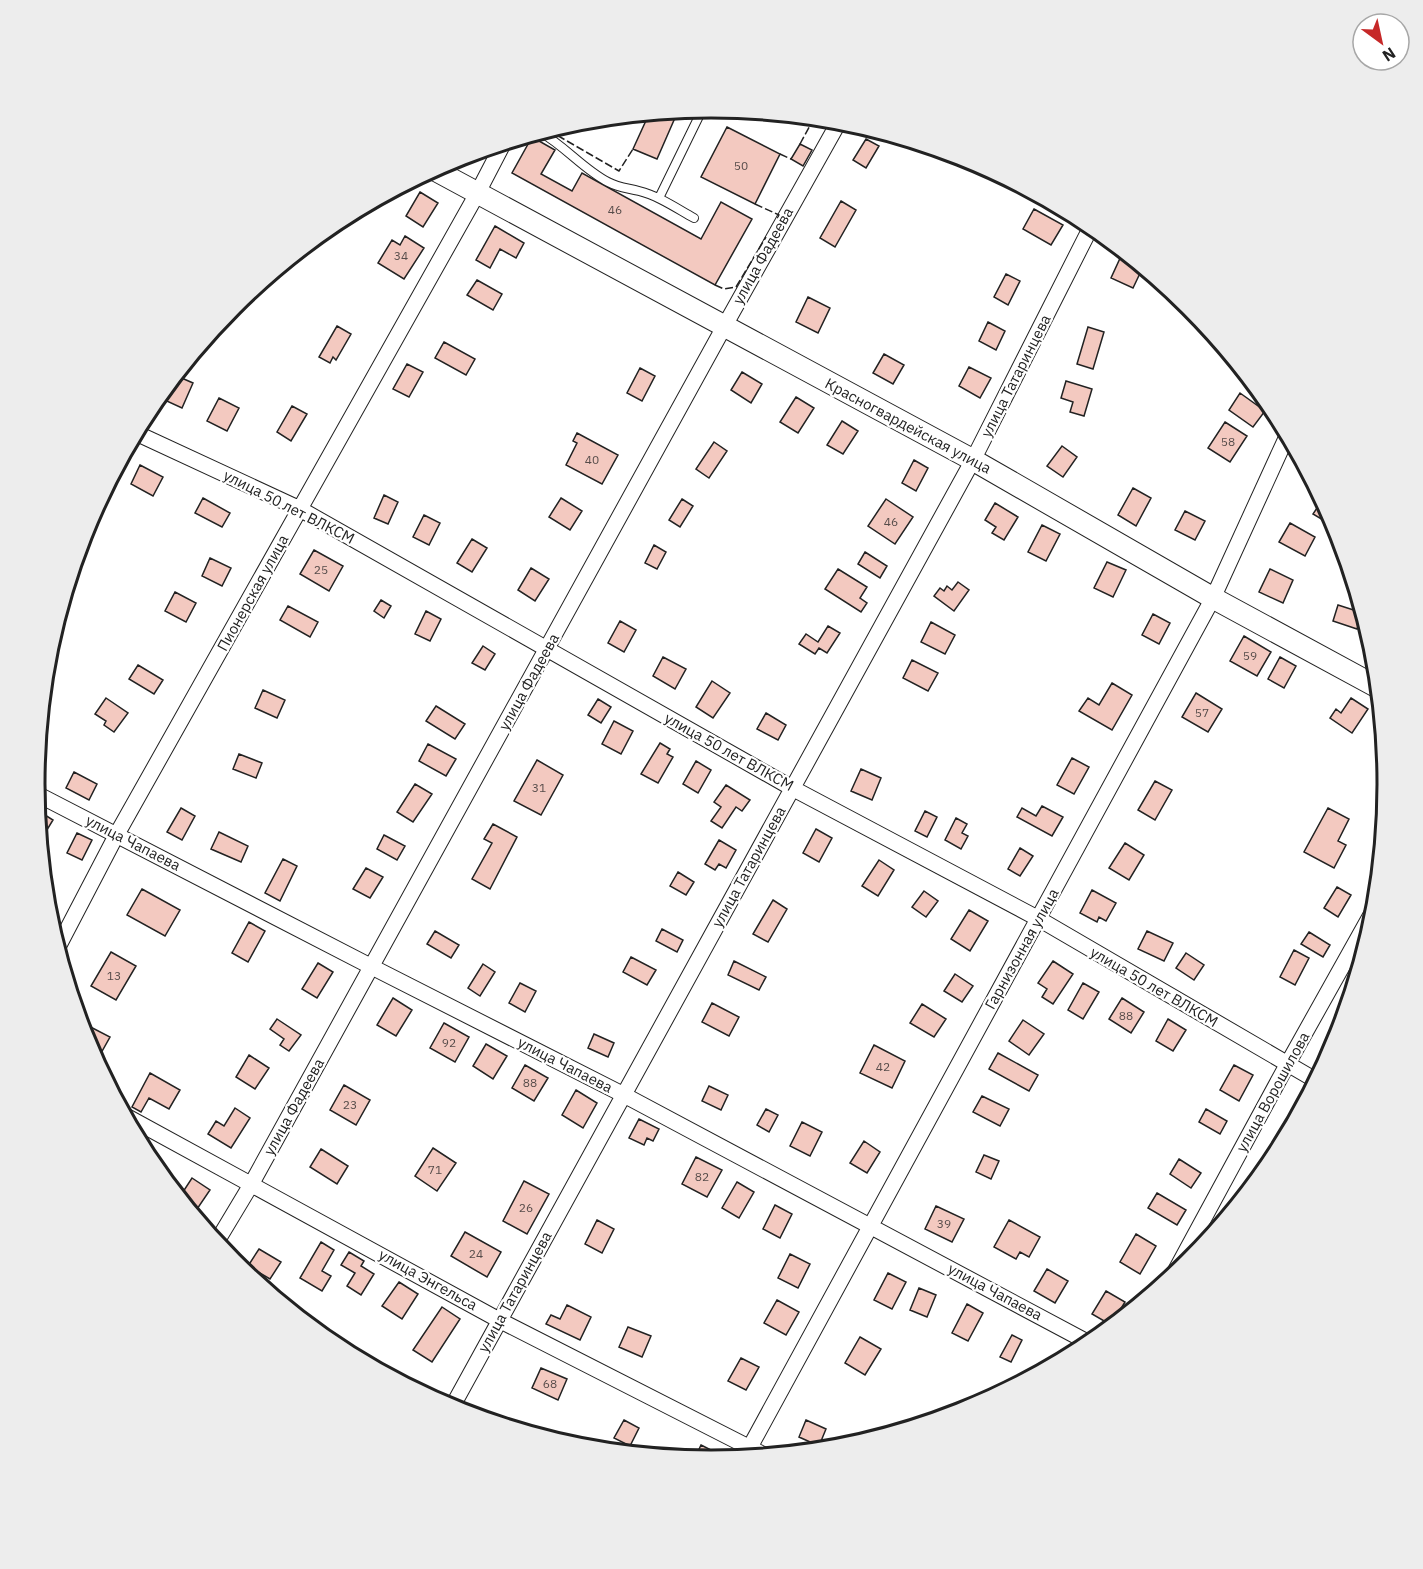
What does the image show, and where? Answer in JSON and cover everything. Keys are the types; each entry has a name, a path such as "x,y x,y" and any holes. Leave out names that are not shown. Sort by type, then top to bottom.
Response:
{"street":[{"name":"улица Фадеева","path":"221,1235 372,967 835,130"},
{"name":"Пионерская улица","path":"63,937 117,834 499,153"},
{"name":"Красногвардейская улица","path":"443,175 974,460 1213,598 1370,683"},
{"name":"улица Татаринцева","path":"456,1400 974,460 1087,234"},
{"name":"улица 50 лет ВЛКСМ","path":"143,436 300,509 792,788 1039,920 1310,1077"},
{"name":"Гарнизонная улица","path":"749,1450 1213,598 1284,443"},
{"name":"улица Чапаева","path":"45,797 624,1095 1082,1339"},
{"name":"улица Ворошилова","path":"1184,1255 1360,936"},
{"name":"улица Энгельса","path":"136,1121 742,1450"}],"lane":[{"path":"659,198 698,118"},
{"path":"550,138 580,164 610,183 623,189 638,190 659,198 694,218"}],"building":[{"path":"675,119 657,159 633,149 646,122"},
{"path":"727,127 780,154 755,204 701,177"},
{"path":"866,139 879,146 866,168 853,160"},
{"path":"539,141 555,150 541,174 572,191 582,173 701,239 721,202 752,219 715,285 512,173 528,144"},
{"path":"800,144 812,150 803,166 791,159"},
{"path":"420,192 438,203 423,227 406,216"},
{"path":"841,201 856,210 835,247 820,238"},
{"path":"1034,209 1063,225 1051,245 1023,229"},
{"path":"495,226 524,243 516,258 500,249 490,268 476,260"},
{"path":"405,236 424,248 404,279 378,263 392,240 400,245"},
{"path":"1120,258 1140,274 1133,288 1111,278"},
{"path":"1006,274 1020,281 1008,305 994,297"},
{"path":"477,280 502,294 493,310 467,295"},
{"path":"808,297 830,308 818,333 796,322"},
{"path":"988,322 1005,331 996,350 979,341"},
{"path":"337,326 351,334 336,360 333,357 330,363 319,357"},
{"path":"1088,327 1104,332 1093,369 1077,364"},
{"path":"444,342 475,359 466,375 435,358"},
{"path":"884,354 904,365 893,384 873,373"},
{"path":"407,364 423,372 409,397 393,389"},
{"path":"969,367 991,378 980,398 959,386"},
{"path":"640,368 655,376 642,401 627,393"},
{"path":"742,372 762,384 751,403 731,390"},
{"path":"183,379 193,383 182,408 167,401"},
{"path":"1066,381 1092,389 1084,416 1070,412 1073,402 1061,398"},
{"path":"1240,393 1264,412 1253,427 1229,410"},
{"path":"796,397 814,408 798,433 780,422"},
{"path":"219,398 239,408 227,431 207,421"},
{"path":"292,406 307,414 291,441 277,432"},
{"path":"842,421 858,431 843,454 827,445"},
{"path":"1225,422 1247,436 1230,462 1208,448"},
{"path":"577,433 618,455 602,484 566,465 577,443 573,441"},
{"path":"714,442 727,451 709,478 696,469"},
{"path":"1062,446 1077,457 1063,477 1047,466"},
{"path":"914,460 928,468 916,491 902,483"},
{"path":"140,465 163,477 153,496 131,484"},
{"path":"1133,488 1151,498 1136,526 1118,515"},
{"path":"384,495 398,502 388,524 374,518"},
{"path":"203,498 230,513 222,527 195,513"},
{"path":"561,498 582,511 570,530 549,517"},
{"path":"682,499 693,506 680,527 669,520"},
{"path":"886,499 913,517 895,544 868,526"},
{"path":"995,503 1018,517 1004,540 992,533 996,527 985,520"},
{"path":"1317,508 1323,520 1313,514"},
{"path":"1185,511 1205,521 1195,540 1175,530"},
{"path":"424,515 440,523 429,545 413,537"},
{"path":"1290,523 1315,537 1305,556 1279,542"},
{"path":"1042,525 1060,534 1046,561 1028,552"},
{"path":"472,539 487,548 472,572 457,563"},
{"path":"654,545 666,552 657,569 645,563"},
{"path":"314,550 343,566 329,591 300,574"},
{"path":"865,552 887,566 880,578 858,564"},
{"path":"210,558 231,568 222,586 202,576"},
{"path":"1107,562 1126,570 1113,597 1094,588"},
{"path":"531,568 549,579 535,601 518,590"},
{"path":"838,569 867,587 860,598 867,603 861,612 825,589"},
{"path":"1270,569 1293,580 1283,603 1259,592"},
{"path":"958,582 969,590 954,611 934,596 940,588 944,591 947,586 952,590"},
{"path":"175,592 196,603 186,622 165,611"},
{"path":"381,600 391,606 384,618 374,611"},
{"path":"1338,605 1355,610 1358,626 1357,629 1333,621"},
{"path":"288,606 318,622 310,637 280,620"},
{"path":"426,611 441,619 430,641 415,634"},
{"path":"1153,614 1170,623 1159,644 1142,635"},
{"path":"620,621 636,630 624,652 608,643"},
{"path":"931,622 955,635 945,654 921,642"},
{"path":"828,626 840,633 827,653 819,648 815,654 799,644 806,634 818,642"},
{"path":"1244,636 1271,652 1257,676 1230,661"},
{"path":"483,646 495,654 485,670 472,663"},
{"path":"663,657 686,669 675,689 653,676"},
{"path":"1280,657 1296,666 1284,688 1268,679"},
{"path":"912,660 938,673 928,691 903,678"},
{"path":"138,665 163,680 154,694 129,679"},
{"path":"712,681 730,693 713,718 696,707"},
{"path":"1112,683 1132,695 1112,730 1079,711 1088,698 1099,705"},
{"path":"263,690 285,700 277,718 255,708"},
{"path":"1196,693 1222,709 1208,732 1182,717"},
{"path":"106,698 128,713 114,732 104,725 106,721 95,714"},
{"path":"1351,698 1368,709 1352,733 1330,718 1336,709 1341,713"},
{"path":"598,699 611,707 601,723 588,715"},
{"path":"436,706 465,724 455,739 426,721"},
{"path":"766,713 786,725 778,740 757,729"},
{"path":"614,721 633,731 621,754 602,744"},
{"path":"660,743 670,749 667,754 673,757 658,783 641,774"},
{"path":"428,744 456,759 446,776 419,761"},
{"path":"239,754 262,763 256,778 233,769"},
{"path":"1072,758 1089,767 1074,794 1057,785"},
{"path":"537,760 563,775 541,815 514,801"},
{"path":"696,761 711,770 698,793 683,784"},
{"path":"861,769 881,778 872,800 851,791"},
{"path":"74,772 97,784 89,800 66,788"},
{"path":"1155,781 1172,790 1155,820 1138,810"},
{"path":"415,784 432,794 413,822 397,812"},
{"path":"726,785 750,800 742,811 736,807 722,828 711,821 721,807 714,802"},
{"path":"1042,806 1063,817 1052,836 1017,817 1022,808 1036,816"},
{"path":"181,808 195,816 182,840 167,832"},
{"path":"1328,808 1349,819 1338,841 1346,845 1334,868 1304,852"},
{"path":"925,811 937,817 927,837 915,831"},
{"path":"46,815 53,820 46,831"},
{"path":"956,818 967,824 962,833 968,836 961,849 945,840"},
{"path":"493,824 517,837 490,889 472,879 492,843 484,839"},
{"path":"816,829 832,838 819,862 803,853"},
{"path":"219,832 248,846 241,862 211,849"},
{"path":"77,833 92,840 82,860 67,853"},
{"path":"384,835 405,846 397,860 377,849"},
{"path":"719,840 736,850 726,868 719,864 715,870 705,864"},
{"path":"1125,843 1144,855 1129,880 1109,868"},
{"path":"1020,848 1033,856 1020,876 1008,869"},
{"path":"283,859 297,866 280,901 265,893"},
{"path":"879,860 894,870 878,896 862,886"},
{"path":"366,868 383,877 370,898 353,889"},
{"path":"678,872 694,882 686,895 670,886"},
{"path":"1337,887 1351,895 1338,917 1324,908"},
{"path":"142,889 180,910 165,936 127,915"},
{"path":"1092,890 1116,903 1106,921 1099,917 1097,922 1080,913"},
{"path":"924,891 938,901 926,917 912,907"},
{"path":"773,900 787,909 768,942 753,934"},
{"path":"969,910 988,921 970,951 951,939"},
{"path":"249,922 265,931 248,962 232,953"},
{"path":"662,929 683,940 677,952 656,941"},
{"path":"435,931 459,945 451,958 427,944"},
{"path":"1147,931 1173,943 1164,961 1138,949"},
{"path":"1309,932 1330,945 1323,957 1301,944"},
{"path":"1294,950 1309,958 1295,985 1280,977"},
{"path":"111,952 136,966 116,1000 91,986"},
{"path":"1186,953 1204,965 1194,980 1176,968"},
{"path":"631,957 656,970 647,985 623,972"},
{"path":"734,961 766,977 759,990 728,975"},
{"path":"1053,961 1073,974 1053,1004 1042,997 1047,989 1038,983"},
{"path":"318,963 333,972 317,998 302,989"},
{"path":"483,964 495,972 480,996 468,988"},
{"path":"955,974 973,986 962,1002 944,991"},
{"path":"520,983 536,991 525,1012 509,1003"},
{"path":"1083,983 1099,992 1083,1019 1068,1010"},
{"path":"393,998 412,1010 396,1036 377,1025"},
{"path":"1122,998 1144,1012 1131,1033 1109,1019"},
{"path":"712,1003 739,1017 729,1036 702,1022"},
{"path":"922,1004 946,1019 934,1037 910,1023"},
{"path":"277,1019 301,1035 289,1051 280,1045 284,1039 270,1029"},
{"path":"1168,1019 1186,1030 1173,1051 1156,1041"},
{"path":"1023,1020 1044,1034 1029,1055 1009,1041"},
{"path":"444,1023 469,1037 455,1062 430,1048"},
{"path":"91,1027 110,1037 102,1052"},
{"path":"594,1034 614,1043 608,1057 588,1048"},
{"path":"486,1044 507,1056 493,1079 473,1066"},
{"path":"874,1045 905,1061 892,1088 860,1073"},
{"path":"998,1053 1038,1075 1029,1091 989,1069"},
{"path":"249,1055 269,1068 255,1089 236,1077"},
{"path":"525,1065 548,1078 534,1101 512,1088"},
{"path":"1234,1065 1253,1075 1239,1101 1220,1090"},
{"path":"150,1073 180,1090 169,1109 149,1098 141,1112 132,1107"},
{"path":"344,1085 370,1100 356,1125 330,1110"},
{"path":"709,1086 728,1095 721,1110 702,1101"},
{"path":"576,1090 597,1103 583,1128 562,1115"},
{"path":"982,1096 1009,1109 1000,1126 973,1112"},
{"path":"235,1108 250,1118 231,1148 208,1134 216,1121 224,1126"},
{"path":"766,1109 778,1115 769,1132 757,1125"},
{"path":"1206,1109 1227,1121 1220,1134 1199,1122"},
{"path":"639,1119 659,1129 653,1141 647,1138 644,1145 629,1138"},
{"path":"802,1122 822,1132 810,1156 790,1146"},
{"path":"864,1141 880,1152 867,1173 850,1163"},
{"path":"433,1148 456,1163 437,1191 415,1176"},
{"path":"321,1149 348,1166 337,1184 310,1167"},
{"path":"984,1155 999,1161 991,1179 976,1172"},
{"path":"696,1157 722,1170 707,1197 682,1184"},
{"path":"1179,1159 1201,1173 1191,1188 1170,1174"},
{"path":"192,1178 210,1190 198,1208 184,1191"},
{"path":"524,1181 549,1194 527,1234 503,1221"},
{"path":"737,1182 754,1192 739,1218 722,1208"},
{"path":"1157,1193 1186,1210 1177,1225 1148,1208"},
{"path":"775,1205 792,1214 780,1238 763,1229"},
{"path":"936,1206 964,1219 952,1242 925,1229"},
{"path":"597,1220 614,1229 602,1253 585,1244"},
{"path":"1009,1220 1040,1237 1029,1257 1020,1252 1016,1259 994,1247"},
{"path":"465,1232 501,1252 487,1277 451,1256"},
{"path":"1136,1234 1156,1246 1140,1274 1120,1262"},
{"path":"321,1242 334,1250 322,1271 331,1276 322,1291 300,1278"},
{"path":"259,1249 281,1262 270,1279 249,1264"},
{"path":"349,1252 364,1261 361,1266 374,1274 361,1295 347,1286 355,1273 341,1265"},
{"path":"790,1254 810,1264 798,1288 778,1278"},
{"path":"1047,1269 1068,1281 1055,1303 1034,1291"},
{"path":"888,1273 906,1282 892,1309 874,1300"},
{"path":"399,1282 418,1294 402,1319 382,1306"},
{"path":"919,1288 936,1295 927,1317 910,1310"},
{"path":"1106,1291 1125,1302 1120,1311 1105,1322 1092,1314"},
{"path":"777,1300 799,1312 786,1335 764,1323"},
{"path":"967,1304 983,1313 968,1341 952,1333"},
{"path":"567,1305 591,1317 580,1340 546,1324 551,1315 560,1319"},
{"path":"442,1307 460,1319 432,1362 413,1350"},
{"path":"628,1327 651,1336 642,1357 619,1347"},
{"path":"1012,1335 1022,1340 1011,1362 1000,1357"},
{"path":"860,1337 881,1349 865,1375 845,1363"},
{"path":"741,1358 759,1367 746,1390 728,1381"},
{"path":"541,1368 567,1379 558,1400 532,1388"},
{"path":"624,1420 639,1428 630,1446 614,1438"},
{"path":"806,1420 826,1429 821,1441 812,1443 799,1437"},
{"path":"701,1445 713,1451 712,1451 698,1451"}],"fence":[{"path":"800,144 810,126"},
{"path":"559,136 619,171 633,149"},
{"path":"780,154 791,159"},
{"path":"755,204 779,215 777,219"},
{"path":"715,285 724,289 736,287 766,237"}]}
